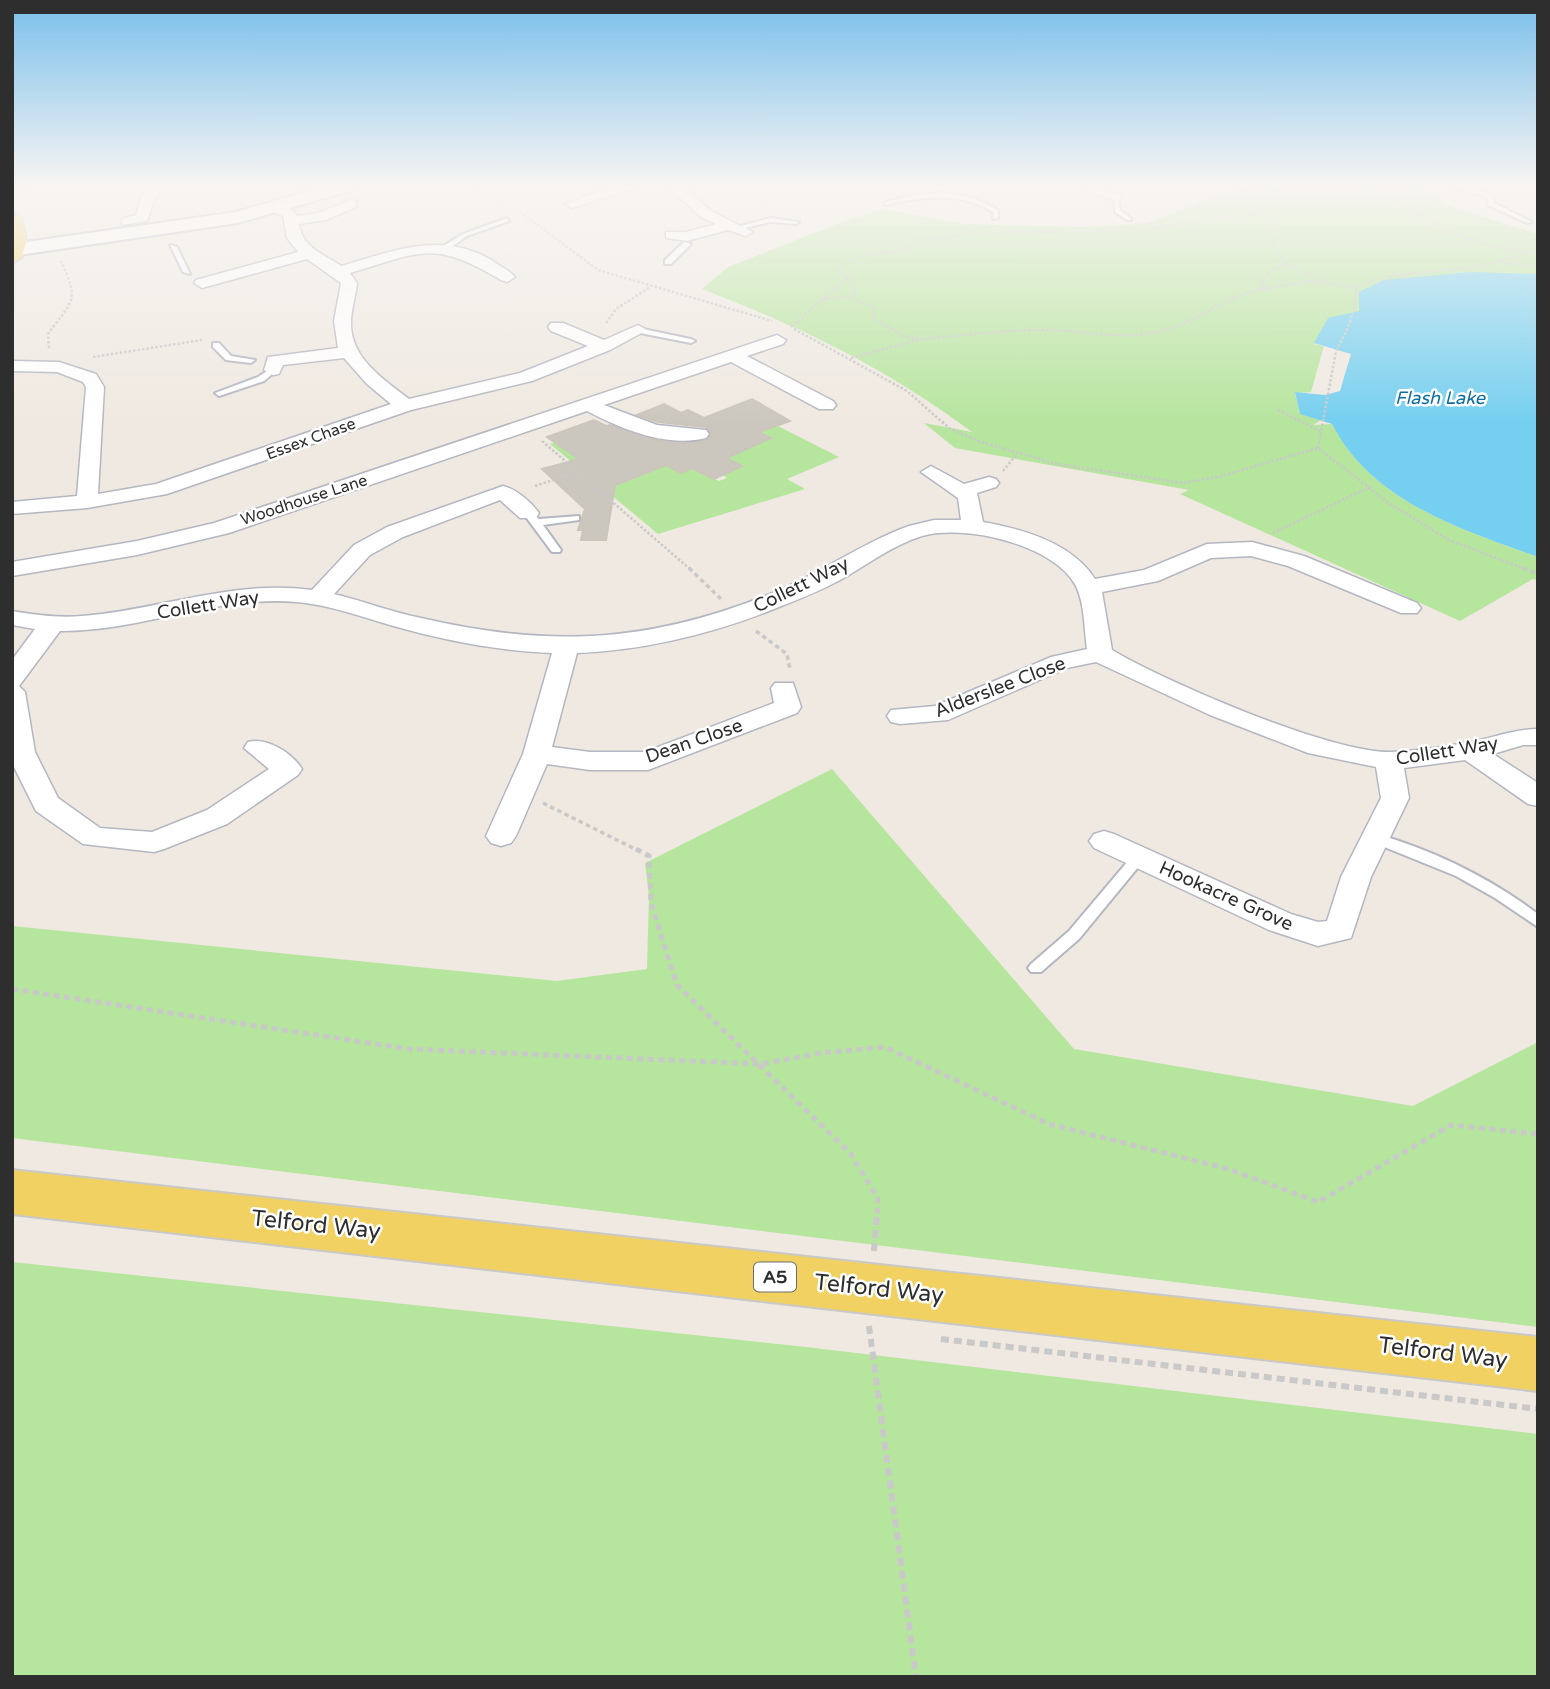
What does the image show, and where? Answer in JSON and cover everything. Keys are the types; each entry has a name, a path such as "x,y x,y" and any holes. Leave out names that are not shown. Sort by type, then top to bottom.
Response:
{"main road":[{"name":"Telford Way","path":"12,1192 1538,1364"}],"street":[{"path":"187,272 199,291 275,265"},
{"path":"330,265 341,271 349,283 341,323 349,352 372,380 405,405"},
{"path":"341,271 362,265"},
{"path":"486,265 507,277"},
{"path":"558,327 604,346"},
{"name":"Woodhouse Lane","path":"12,569 137,548 221,528 732,355 781,329"},
{"name":"Essex Chase","path":"12,508 88,502 160,490 274,453 405,405 526,377 638,330"},
{"path":"251,360 274,365 349,352"},
{"path":"732,355 826,405"},
{"path":"12,366 63,368 90,378 95,387 88,502"},
{"path":"587,403 614,418 686,438"},
{"path":"931,472 968,495 973,527"},
{"path":"962,491 989,483"},
{"path":"317,598 362,550 396,532 520,488 534,517"},
{"name":"Collett Way","path":"12,618 54,624 117,619 242,597 281,594 317,598 414,624 491,638 566,647 626,641 737,615 833,574 905,532 973,527 1010,534 1044,547 1066,562 1088,587"},
{"path":"1100,654 1088,587 1150,576 1207,551 1252,549 1296,561 1366,601 1409,608"},
{"path":"12,680 37,642 54,624"},
{"path":"501,836 537,754 566,647"},
{"name":"Collett Way","path":"1100,654 1122,667 1207,704 1318,747 1389,761 1470,751 1523,737 1538,737"},
{"name":"Alderslee Close","path":"900,716 939,714 1060,663 1100,654"},
{"name":"Dean Close","path":"537,754 590,761 648,761 788,707 784,688"},
{"path":"12,692 21,752 46,804 93,837 154,842 217,817 288,769 258,748"},
{"path":"1470,751 1538,797"},
{"name":"Hookacre Grove","path":"1104,841 1280,922 1318,934 1340,930 1356,877 1395,798 1389,761"}],"lane":[{"path":"183,265 187,272"},
{"path":"638,330 691,341"},
{"path":"215,345 229,358 251,360"},
{"path":"219,393 261,379 274,365"},
{"path":"556,550 543,538 534,517 575,518"},
{"path":"1377,838 1436,858 1538,922"},
{"path":"1036,968 1074,935 1139,857"}],"path":[{"path":"60,265 74,289 70,304 48,334 48,348 58,356 63,368 84,358 212,338 225,342 234,352 251,360"},
{"path":"588,265 781,329 851,358 907,390 949,428 981,442 1057,464 1183,483 1218,477 1318,448"},
{"path":"845,265 838,270 855,286 854,296"},
{"path":"1264,289 1263,279 1270,271 1284,265"},
{"path":"1293,265 1324,282"},
{"path":"851,358 921,339 1048,330 1126,337 1159,332 1205,315 1241,292 1301,281 1356,288 1371,279 1452,271 1484,265"},
{"path":"781,329 848,278"},
{"path":"604,346 602,330 616,309 651,287"},
{"path":"1318,448 1336,351 1353,312 1356,288"},
{"path":"822,299 854,296 874,309 873,318 903,336 921,339"},
{"path":"1278,410 1322,432"},
{"path":"526,425 666,546 737,615 787,654 790,668 784,688"},
{"path":"1318,448 1390,503 1449,540 1538,574"},
{"path":"520,488 578,472"},
{"path":"1252,549 1252,544 1370,487"},
{"path":"520,793 649,856 645,874 649,896 664,953 677,985 851,1153 878,1199 870,1288 872,1352 916,1677"},
{"path":"12,989 409,1049 761,1064 821,1053 885,1047 1049,1124 1228,1169 1318,1202 1451,1125 1538,1133"}],"green space":[{"path":"734,265 1538,265 1538,274 1474,273 1436,276 1389,295 1356,314 1314,344 1324,346 1311,392 1295,393 1300,414 1321,420 1313,425 1332,424 1349,451 1370,474 1394,493 1450,523 1538,557 1538,580 1533,579 1460,621 1180,494 1189,490 955,448 924,423 972,432 907,388 809,334 702,289"},
{"path":"612,425 650,437 617,450 693,468 719,481 727,478 723,475 741,466 722,456 750,434 776,425 839,457 787,479 805,489 658,534 550,444"},
{"path":"832,769 1074,1049 1413,1106 1538,1042 1538,1327 12,1138 12,926 557,981 647,969 649,896 645,863"},
{"path":"12,1262 806,1347 1538,1434 1538,1677 12,1677"}],"water":[{"name":"Flash Lake","path":"1470,272 1538,274 1538,557 1450,523 1394,493 1370,474 1349,451 1332,424 1300,414 1295,392 1325,395 1340,391 1351,354 1314,343 1328,318 1359,311 1359,292 1384,280"}],"building":[{"path":"752,399 790,421 758,432 771,438 726,458 742,466 714,479 692,468 681,473 666,465 615,485 606,540 581,540 583,530 578,530 585,509 542,469 579,459 547,437 594,420 660,441 706,441 712,434 706,427 658,422 637,415 664,404 681,413 688,410 704,418"}]}
